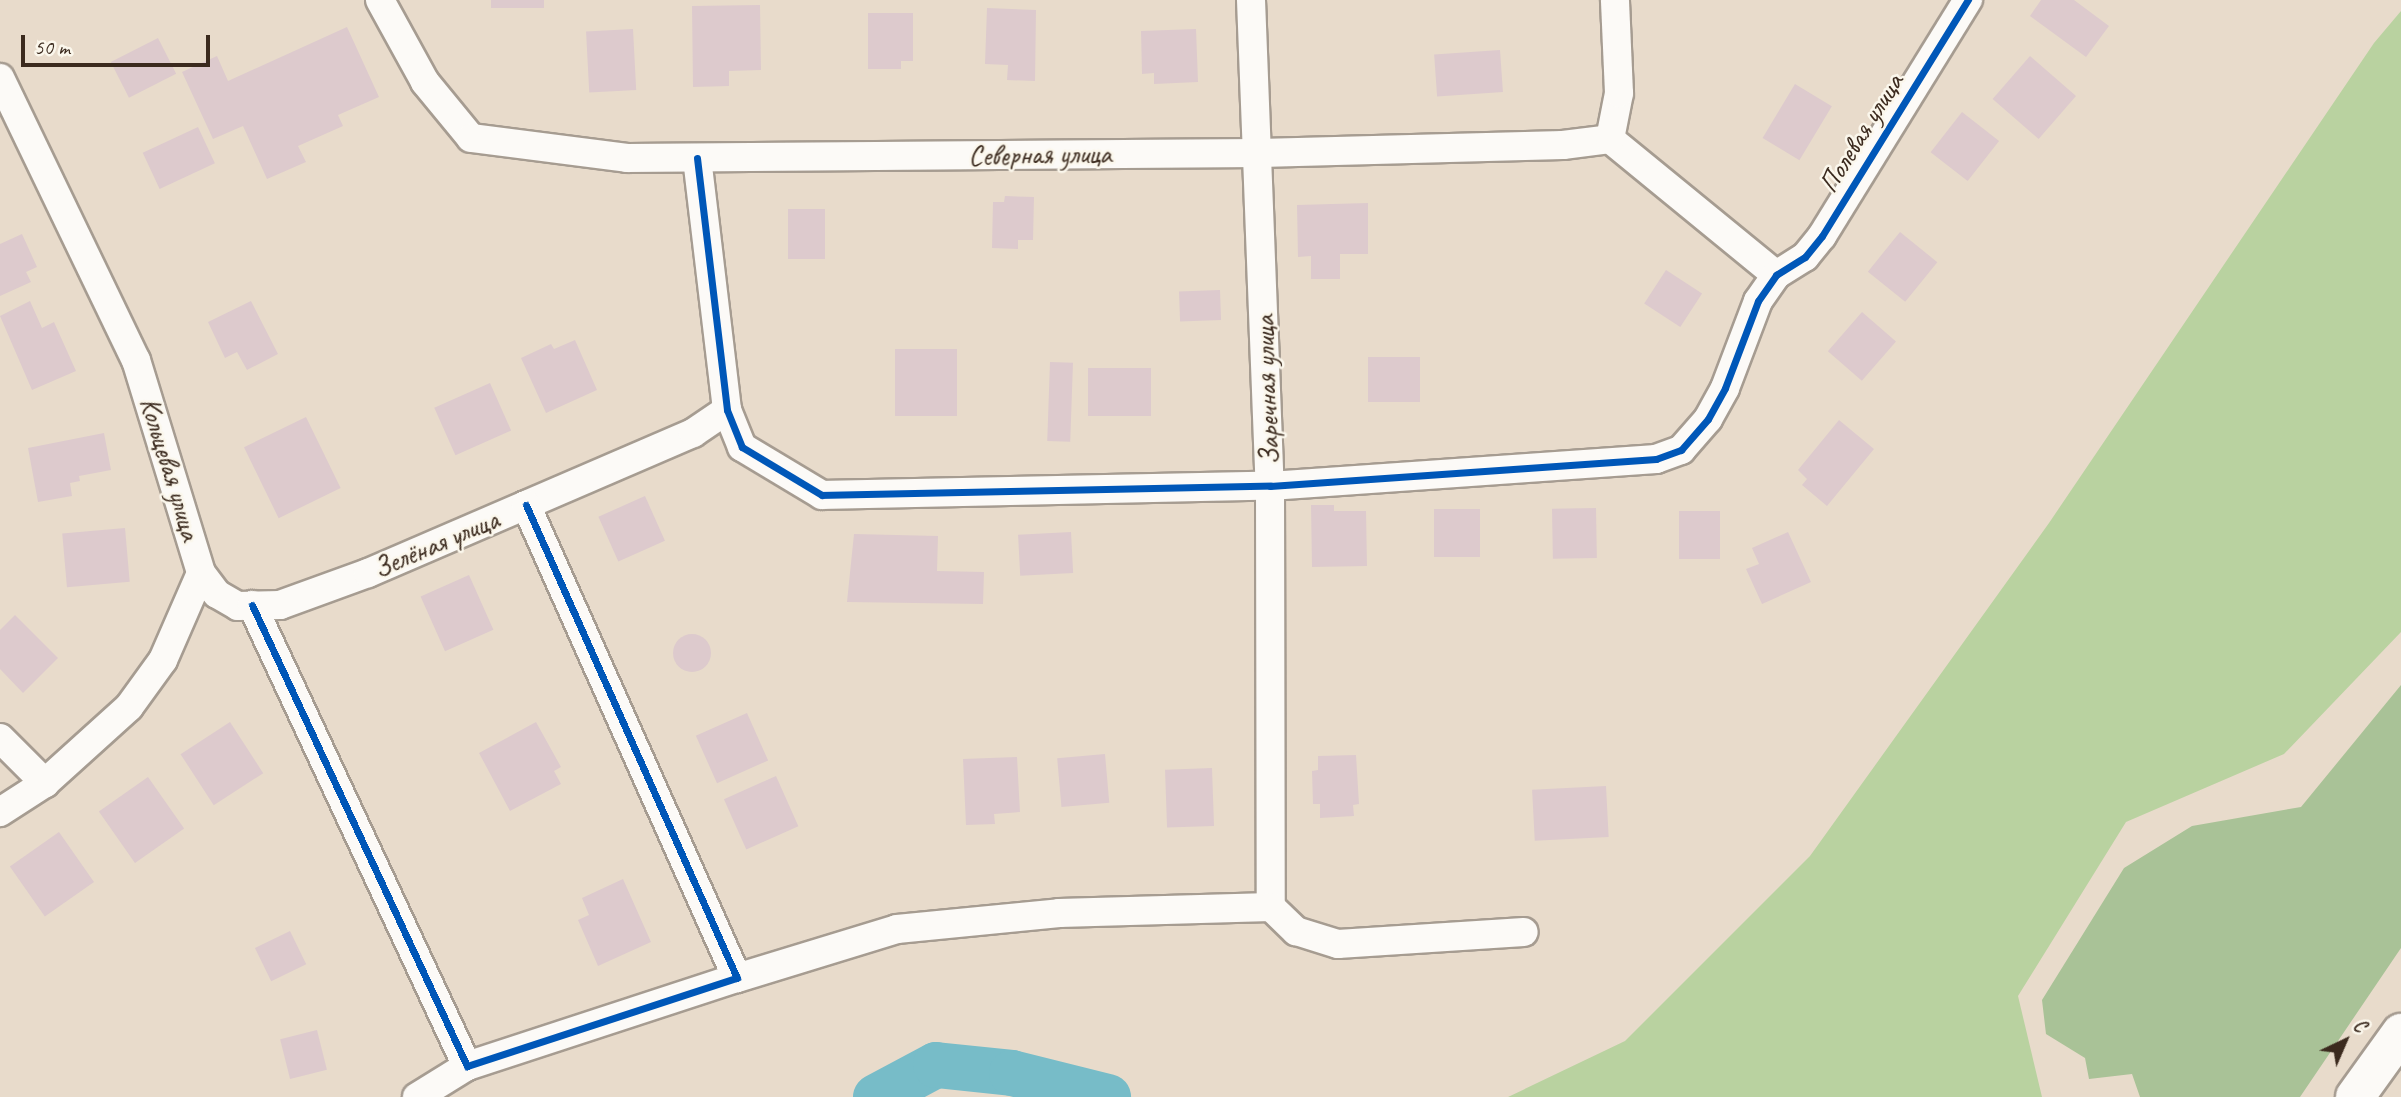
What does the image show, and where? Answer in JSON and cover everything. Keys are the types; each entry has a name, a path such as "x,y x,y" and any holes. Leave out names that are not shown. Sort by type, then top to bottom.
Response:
{"highway":[{"path":"2355,1097 2401,1033"}],"street":[{"name":"Северная улица","path":"380,0 425,82 471,138 626,158 1260,153 1563,145 1611,139"},
{"name":"Заречная улица","path":"1251,0 1260,153 1270,486 1270,907"},
{"path":"696,158 727,410 742,447 822,495 1270,486 1656,459 1681,450 1701,428 1725,388 1758,301 1776,275 1611,139 1619,93 1615,0"},
{"name":"Полевая улица","path":"1776,275 1805,257 1822,236 1968,0"},
{"name":"Кольцевая улица","path":"0,78 136,360 201,573 156,669 128,707 45,783 0,812"},
{"name":"Зелёная улица","path":"252,606 280,605 368,573 694,433 727,410"},
{"path":"526,505 737,978"},
{"path":"201,573 217,594 238,606 252,606 467,1066"},
{"path":"0,738 45,783"},
{"path":"417,1097 467,1066 897,929 1059,913 1270,907 1296,931 1338,944 1524,932"}],"green space":[{"path":"2401,11 2401,632 2284,754 2126,822 2018,996 2042,1097 1508,1097 1625,1041 1810,856 2049,523 2374,43"},
{"path":"2401,685 2401,948 2300,1097 2140,1097 2132,1074 2089,1079 2085,1058 2046,1034 2042,1000 2124,868 2192,826 2301,807"}],"building":[{"path":"491,0 544,0 544,8 491,8"},
{"path":"2041,0 2074,0 2109,26 2086,57 2030,16"},
{"path":"760,5 761,70 729,71 729,86 693,87 692,6"},
{"path":"987,8 1036,10 1035,81 1007,80 1008,65 985,64"},
{"path":"868,13 913,13 913,61 901,61 901,69 868,69"},
{"path":"347,27 379,97 338,115 343,126 298,146 306,162 267,179 243,126 213,139 182,72 217,56 228,81"},
{"path":"633,29 636,90 589,92 586,31"},
{"path":"1196,29 1198,82 1154,84 1154,73 1142,74 1141,31"},
{"path":"158,38 176,74 129,98 111,62"},
{"path":"1500,50 1503,92 1437,97 1434,55"},
{"path":"2030,56 2076,96 2039,139 1993,99"},
{"path":"1795,84 1832,106 1799,160 1763,138"},
{"path":"1962,112 1999,141 1968,181 1931,152"},
{"path":"198,127 215,163 160,189 143,153"},
{"path":"1005,196 1034,197 1033,240 1018,240 1018,249 992,248 993,202 1004,202"},
{"path":"1368,203 1368,254 1340,254 1340,279 1311,279 1311,256 1298,257 1297,205"},
{"path":"788,209 825,209 825,259 788,259"},
{"path":"1900,232 1937,262 1905,302 1868,272"},
{"path":"22,234 37,267 26,272 31,282 0,296 0,244"},
{"path":"1666,270 1702,293 1680,327 1644,304"},
{"path":"1220,290 1221,320 1180,321 1179,291"},
{"path":"30,301 42,328 54,322 76,371 32,390 0,316"},
{"path":"251,301 278,354 247,370 237,352 225,358 208,322"},
{"path":"1862,312 1896,342 1862,381 1828,351"},
{"path":"575,340 597,390 546,413 521,358 551,344 554,349"},
{"path":"895,349 957,349 957,416 895,416"},
{"path":"1368,357 1420,357 1420,402 1368,402"},
{"path":"1050,362 1073,363 1070,442 1047,441"},
{"path":"1088,368 1151,368 1151,416 1088,416"},
{"path":"490,383 511,431 455,455 434,408"},
{"path":"306,417 341,488 279,518 244,447"},
{"path":"1839,420 1874,449 1827,506 1802,485 1807,479 1798,470"},
{"path":"104,433 111,470 79,476 80,481 70,483 72,496 38,502 28,448"},
{"path":"645,496 665,541 618,562 598,517"},
{"path":"1311,505 1334,505 1334,511 1366,511 1367,566 1312,567"},
{"path":"1596,508 1597,558 1553,559 1552,509"},
{"path":"1434,509 1480,509 1480,557 1434,557"},
{"path":"1679,511 1720,511 1720,559 1679,559"},
{"path":"125,528 130,582 67,587 62,533"},
{"path":"1071,532 1073,573 1020,576 1018,535"},
{"path":"1788,532 1811,582 1762,604 1746,569 1759,564 1752,548"},
{"path":"854,534 938,536 937,571 984,572 983,604 847,602"},
{"path":"469,575 493,630 445,651 421,597"},
{"path":"15,615 58,658 23,693 0,669 0,630"},
{"path":"692,634 706,639 711,653 706,667 692,672 678,667 673,653 678,639"},
{"path":"747,713 768,761 717,783 696,736"},
{"path":"230,722 263,773 214,805 181,754"},
{"path":"536,722 561,767 554,771 561,784 510,811 479,753"},
{"path":"1105,754 1109,803 1061,807 1057,758"},
{"path":"1356,755 1359,804 1353,805 1354,816 1320,818 1320,804 1313,804 1312,771 1318,770 1318,756"},
{"path":"1017,757 1020,812 994,814 995,824 966,825 963,759"},
{"path":"1212,768 1214,826 1167,828 1165,770"},
{"path":"776,776 798,826 746,849 724,799"},
{"path":"148,777 184,829 135,863 99,811"},
{"path":"1606,786 1609,837 1535,841 1532,790"},
{"path":"59,832 94,882 45,916 10,866"},
{"path":"623,879 651,942 598,966 578,920 589,915 582,898"},
{"path":"290,931 306,964 271,981 255,948"},
{"path":"317,1030 327,1070 290,1079 280,1039"}],"waterway":[{"path":"876,1097 936,1065 1012,1073 1108,1097"}],"cycle path":[{"path":"697,158 727,410 742,447 822,495 1270,486 1656,459 1681,450 1708,419 1725,388 1758,301 1776,275 1805,257 1822,236 1968,0"},
{"path":"252,605 467,1066 737,978 526,505"}]}
